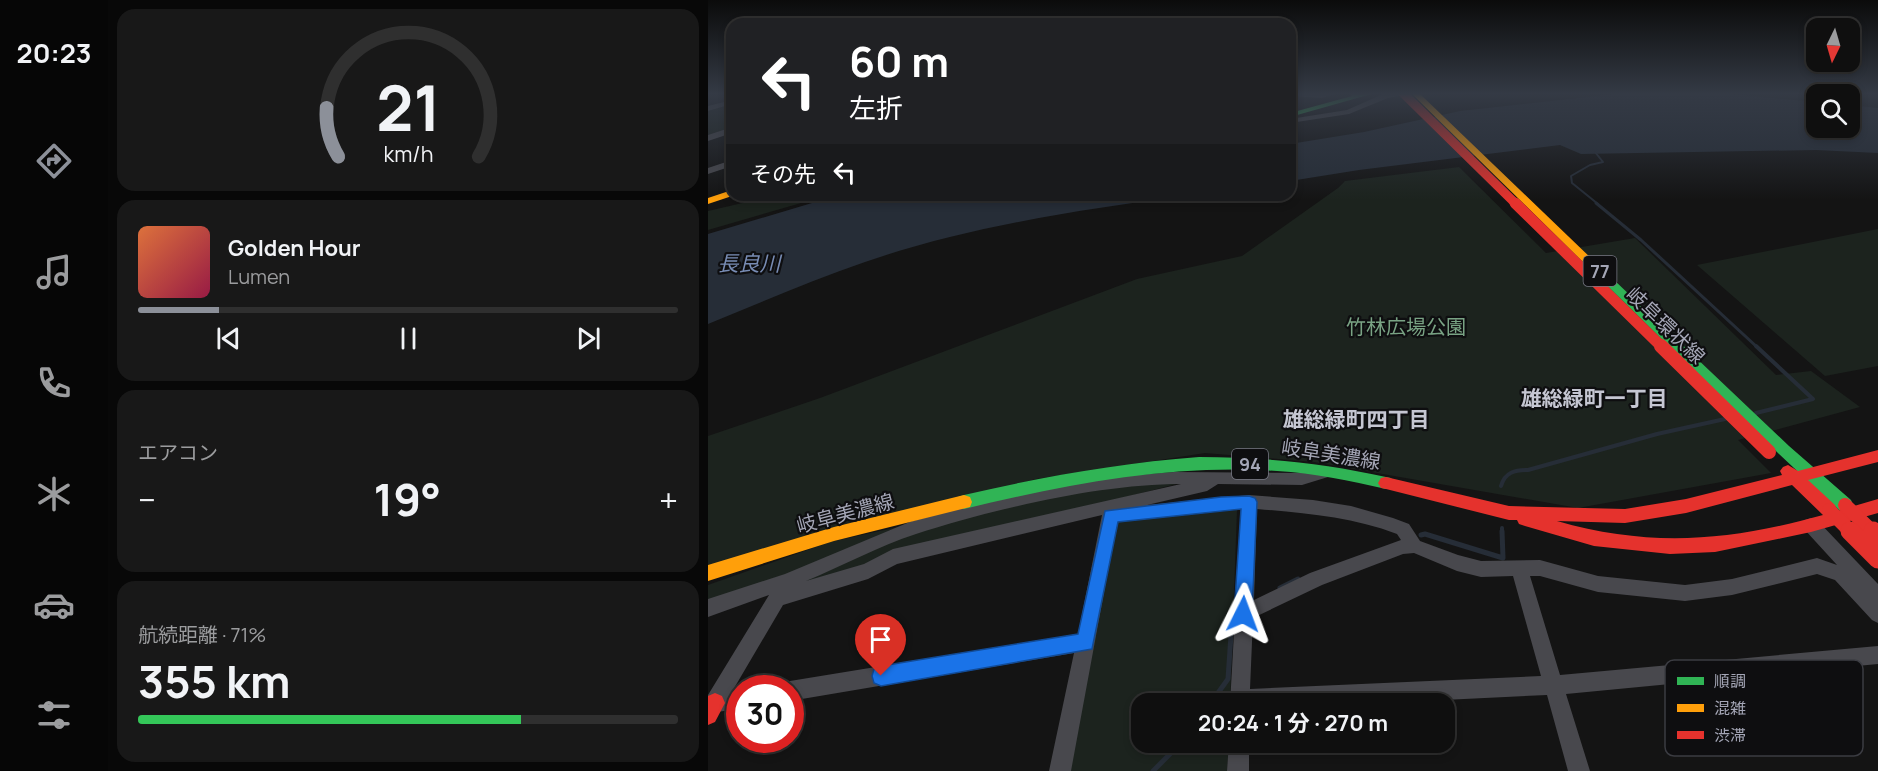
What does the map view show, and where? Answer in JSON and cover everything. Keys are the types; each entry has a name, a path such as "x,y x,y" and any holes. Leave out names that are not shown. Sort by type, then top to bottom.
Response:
{"main road":[{"name":"岐阜環状線","path":"1439,129 1878,559"},
{"name":"岐阜環状線","path":"1452,129 1784,450 1878,536"},
{"path":"708,201 726,195"},
{"name":"岐阜美濃線","path":"708,573 834,534 1027,487 1096,474 1160,466 1224,463 1278,465 1330,471 1509,513 1625,516 1686,506 1878,456"},
{"path":"1509,513 1536,524 1594,539 1670,547 1715,545 1811,525 1878,507"}],"street":[{"path":"708,138 726,132"},
{"path":"708,171 726,165"},
{"path":"708,608 787,581 912,528 1022,499 1111,483 1174,478 1302,479 1330,471"},
{"path":"777,598 868,571 893,557 1112,511 1207,485 1214,478"},
{"path":"1112,511 1249,502 1313,507 1351,513 1388,523 1403,529 1414,546"},
{"path":"1240,693 1249,502"},
{"path":"1060,771 1112,511"},
{"path":"1811,525 1878,596"},
{"path":"1243,614 1316,579 1403,547 1414,546 1457,563 1481,569 1540,568 1598,584 1685,593 1732,587 1817,566 1841,574 1878,614"},
{"path":"1520,570 1579,771"},
{"path":"710,708 787,581"},
{"path":"804,689 1086,642"},
{"path":"1824,660 1878,655"},
{"path":"1398,693 1555,685 1665,675"},
{"path":"710,708 726,703"},
{"path":"1238,771 1239,753"}],"green space":[{"path":"708,129 726,129 726,129 708,135"},
{"name":"竹林広場公園","path":"1459,167 1546,253 1635,238 1776,375 1811,371 1860,407 1738,440 1771,473 1578,508 1314,462 1205,453 1036,479 708,566 708,436 820,398 1137,279 1242,256 1345,181"},
{"path":"751,201 808,201 708,230 708,211"},
{"path":"1878,229 1878,366 1825,376 1697,265"},
{"path":"1133,475 1166,484 1176,484 871,564 802,587 708,603 708,585 830,542"},
{"path":"1237,510 1230,693 1131,693 1131,753 1228,753 1227,771 1068,771 1117,522"}],"water":[{"path":"1378,129 1806,129 1806,138 1860,138 1860,129 1878,129 1878,153 1816,150 1581,154 1560,145 1296,180 1296,143"},
{"name":"長良川","path":"825,201 1148,201 1066,213 984,229 904,249 845,269 708,324 708,234"}],"waterway":[{"path":"1595,152 1603,162 1590,165 1571,176 1572,183 1598,204"},
{"path":"1596,203 1641,240 1757,347"},
{"path":"1756,346 1813,399 1756,413"},
{"path":"1501,486 1505,478 1515,471 1528,470 1657,434 1725,419"},
{"path":"1421,535 1425,534 1503,558 1502,531"},
{"path":"1280,588 1298,579"},
{"path":"1218,693 1228,679 1231,635"},
{"path":"1153,771 1171,753"}],"traffic: fast":[{"path":"1590,263 1784,450 1845,505"},
{"path":"964,502 1081,477 1199,463 1292,466 1386,483"}],"traffic: slow":[{"path":"1452,129 1590,263"},
{"path":"708,201 726,195"},
{"path":"708,573 834,534 964,502"}],"traffic: jam":[{"path":"1440,129 1769,452"},
{"path":"1386,483 1509,513 1625,516 1686,506 1878,456"},
{"path":"1788,471 1829,510"},
{"path":"1845,505 1878,536"},
{"path":"1525,519 1594,539 1670,547 1715,545 1811,525 1878,506"},
{"path":"1829,510 1878,559"},
{"path":"708,715 715,703"}],"district":[{"name":"雄総緑町一丁目","path":"1594,398"},
{"name":"雄総緑町四丁目","path":"1356,419"}],"route":[{"path":"881,676 1086,642 1111,516 1221,503 1249,502 1243,614"}]}
